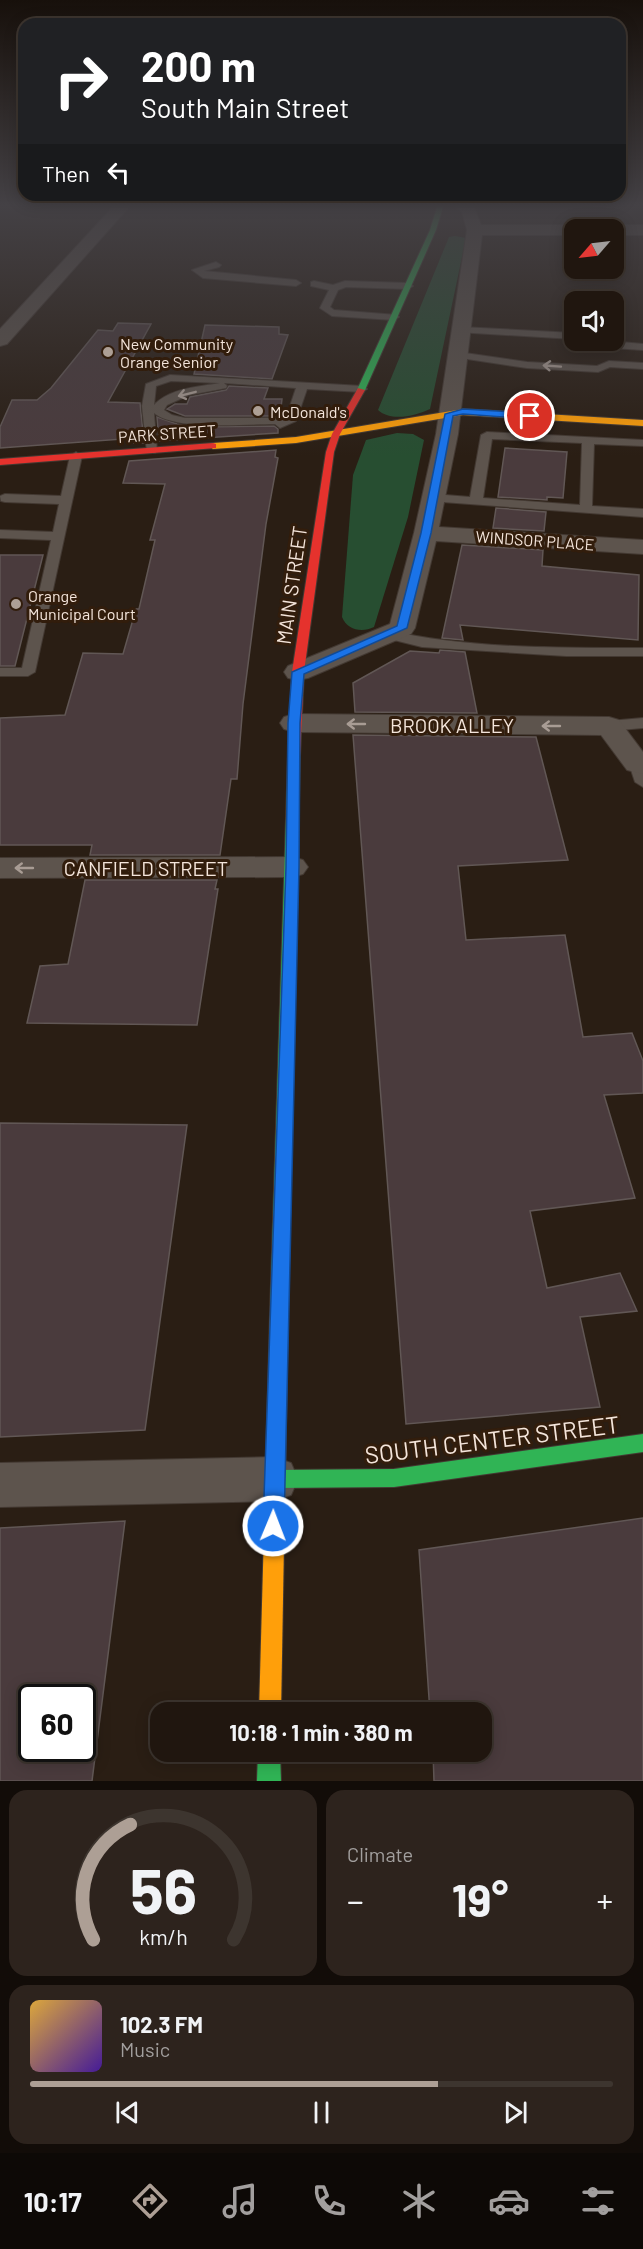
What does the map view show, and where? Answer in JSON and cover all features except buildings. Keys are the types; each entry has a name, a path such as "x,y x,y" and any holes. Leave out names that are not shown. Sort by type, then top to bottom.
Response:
{"main road":[{"name":"MAIN STREET","path":"270,1702 294,723 298,672 330,452 336,434 362,389 406,290"},
{"name":"PARK STREET","path":"0,462 76,456 150,444 296,440 463,412 643,423"},
{"name":"SOUTH CENTER STREET","path":"274,1479 394,1478 643,1443"},
{"path":"269,1762 269,1781"}],"street":[{"path":"0,340 45,290"},
{"path":"298,672 402,628 433,498 449,414 467,290"},
{"name":"WINDSOR PLACE","path":"426,533 643,546"},
{"name":"BROOK ALLEY","path":"294,723 609,726"},
{"path":"609,726 641,770"},
{"name":"CANFIELD STREET","path":"0,868 292,867"},
{"path":"0,1485 274,1479"}],"lane":[{"path":"333,290 325,308 332,313 394,317"},
{"path":"461,330 564,335"},
{"path":"624,345 643,347"},
{"path":"608,351 609,364"},
{"path":"458,355 527,365 598,369 609,364 643,366"},
{"path":"150,444 148,418 151,384 158,380 192,378 362,389"},
{"path":"244,383 170,398 161,402 158,407 159,411 169,418 185,421 291,421"},
{"path":"148,418 166,428 282,425 291,421 302,386"},
{"path":"150,444 166,428"},
{"path":"476,501 487,435 643,443"},
{"path":"586,509 588,440"},
{"path":"0,672 28,672 76,456"},
{"path":"5,498 66,500"},
{"path":"433,498 643,513"},
{"path":"0,534 58,536"},
{"path":"387,634 422,643 566,652 643,652"},
{"path":"609,726 643,723"}],"green space":[{"path":"427,290 455,290 430,409 403,417 390,416 378,410"},
{"path":"397,433 413,434 424,440 408,517 374,627 365,630 355,629 347,625 342,617 353,475 366,440"}],"traffic: fast":[{"path":"361,390 406,290"},
{"path":"279,1314 294,756"},
{"path":"274,1479 394,1478 643,1443"},
{"path":"269,1762 269,1781"}],"traffic: slow":[{"path":"213,446 296,440 463,412 643,423"},
{"path":"270,1702 279,1314"}],"traffic: jam":[{"path":"294,756 298,672 330,452 336,434 361,390"},
{"path":"0,462 213,446"}],"place":[{"name":"New Community Orange Senior","path":"108,352"},
{"name":"McDonald's","path":"258,411"},
{"name":"Orange Municipal Court","path":"16,604"}],"route":[{"path":"273,1526 294,723 298,672 402,628 426,533 447,434 449,414 463,412 530,416"}]}
